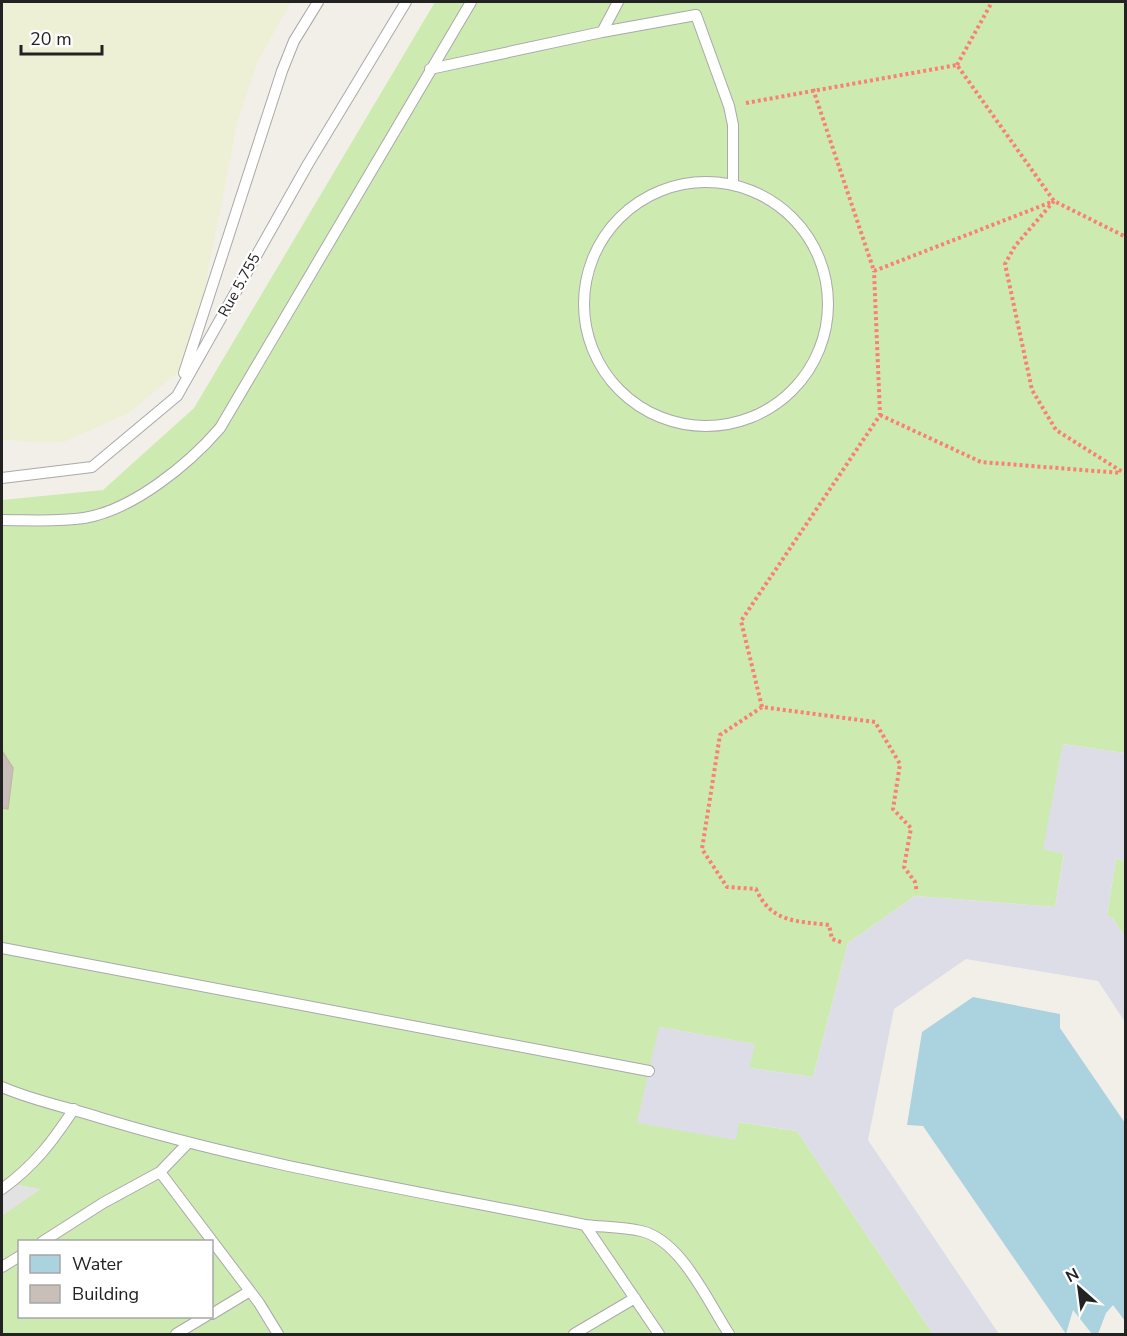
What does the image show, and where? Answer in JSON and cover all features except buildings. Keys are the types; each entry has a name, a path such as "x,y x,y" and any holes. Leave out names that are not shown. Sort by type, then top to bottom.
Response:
{"lane":[{"path":"177,396 282,71 294,41 318,2"},
{"name":"Rue 5.755","path":"2,478 92,467 177,396 308,164 406,2"},
{"path":"2,520 86,518 109,511 176,471 209,441 226,417 471,2"},
{"path":"602,32 618,2"},
{"path":"430,69 602,32 696,15 729,106 733,125 733,185"},
{"path":"704,185 733,185 762,195 786,210 806,230 820,254 828,282 830,310 825,337 813,364 796,386 774,404 748,416 721,422 692,425 662,418 634,405 611,385 594,359 585,330 582,300 587,270 600,242 620,218 645,200 673,189 704,185"},
{"path":"2,948 649,1071"},
{"path":"2,1087 37,1101 74,1109 187,1144 585,1225 642,1231 664,1241 680,1257 729,1335"},
{"path":"4,1184 45,1152 74,1109"},
{"path":"45,1240 103,1203 160,1172 187,1144"},
{"path":"160,1172 211,1240"},
{"path":"585,1225 659,1335"},
{"path":"213,1242 250,1291 278,1335"},
{"path":"2,1267 18,1257"},
{"path":"213,1313 250,1291"},
{"path":"574,1335 635,1298"},
{"path":"176,1335 189,1331 205,1318"}],"path":[{"path":"957,65 992,2"},
{"path":"729,106 813,89 957,65"},
{"path":"957,65 1054,201 1125,237"},
{"path":"762,707 741,621 880,415 874,270 813,89"},
{"path":"874,270 1054,201"},
{"path":"1054,201 1015,246 1005,264 1032,390 1056,430 1124,473"},
{"path":"880,415 981,462 1124,473"},
{"path":"841,942 832,939 829,925 781,918 760,898 756,889 727,887 702,849 720,735 762,707 875,722 900,764 893,808 910,828 904,867 915,882 917,892"}],"green space":[{"path":"2,2 291,2 257,63 237,124 206,282 204,328 193,355 181,370 129,413 64,442 37,443 2,439"},
{"path":"435,2 1125,2 1125,753 1063,744 1044,849 1064,853 1055,907 915,896 848,943 813,1077 749,1068 754,1044 659,1027 735,1140 738,1122 797,1131 933,1334 2,1334 2,500 103,490 194,408"},
{"path":"1116,859 1125,861 1125,937 1113,919 1107,915"}],"shaded area":[{"path":"1063,744 1125,753 1125,861 1116,859 1107,915 1113,919 1125,937 1125,1022 1098,981 966,959 894,1009 868,1140 999,1334 933,1334 797,1131 739,1122 736,1140 637,1123 659,1027 755,1044 749,1068 813,1077 848,943 915,896 1055,907 1064,854 1043,849"},
{"path":"2,1182 41,1189 2,1216"}],"water":[{"path":"973,997 1060,1014 1060,1028 1125,1123 1125,1321 1113,1305 1106,1313 1098,1334 1092,1334 1073,1310 1066,1334 923,1126 907,1125 922,1032"}]}
